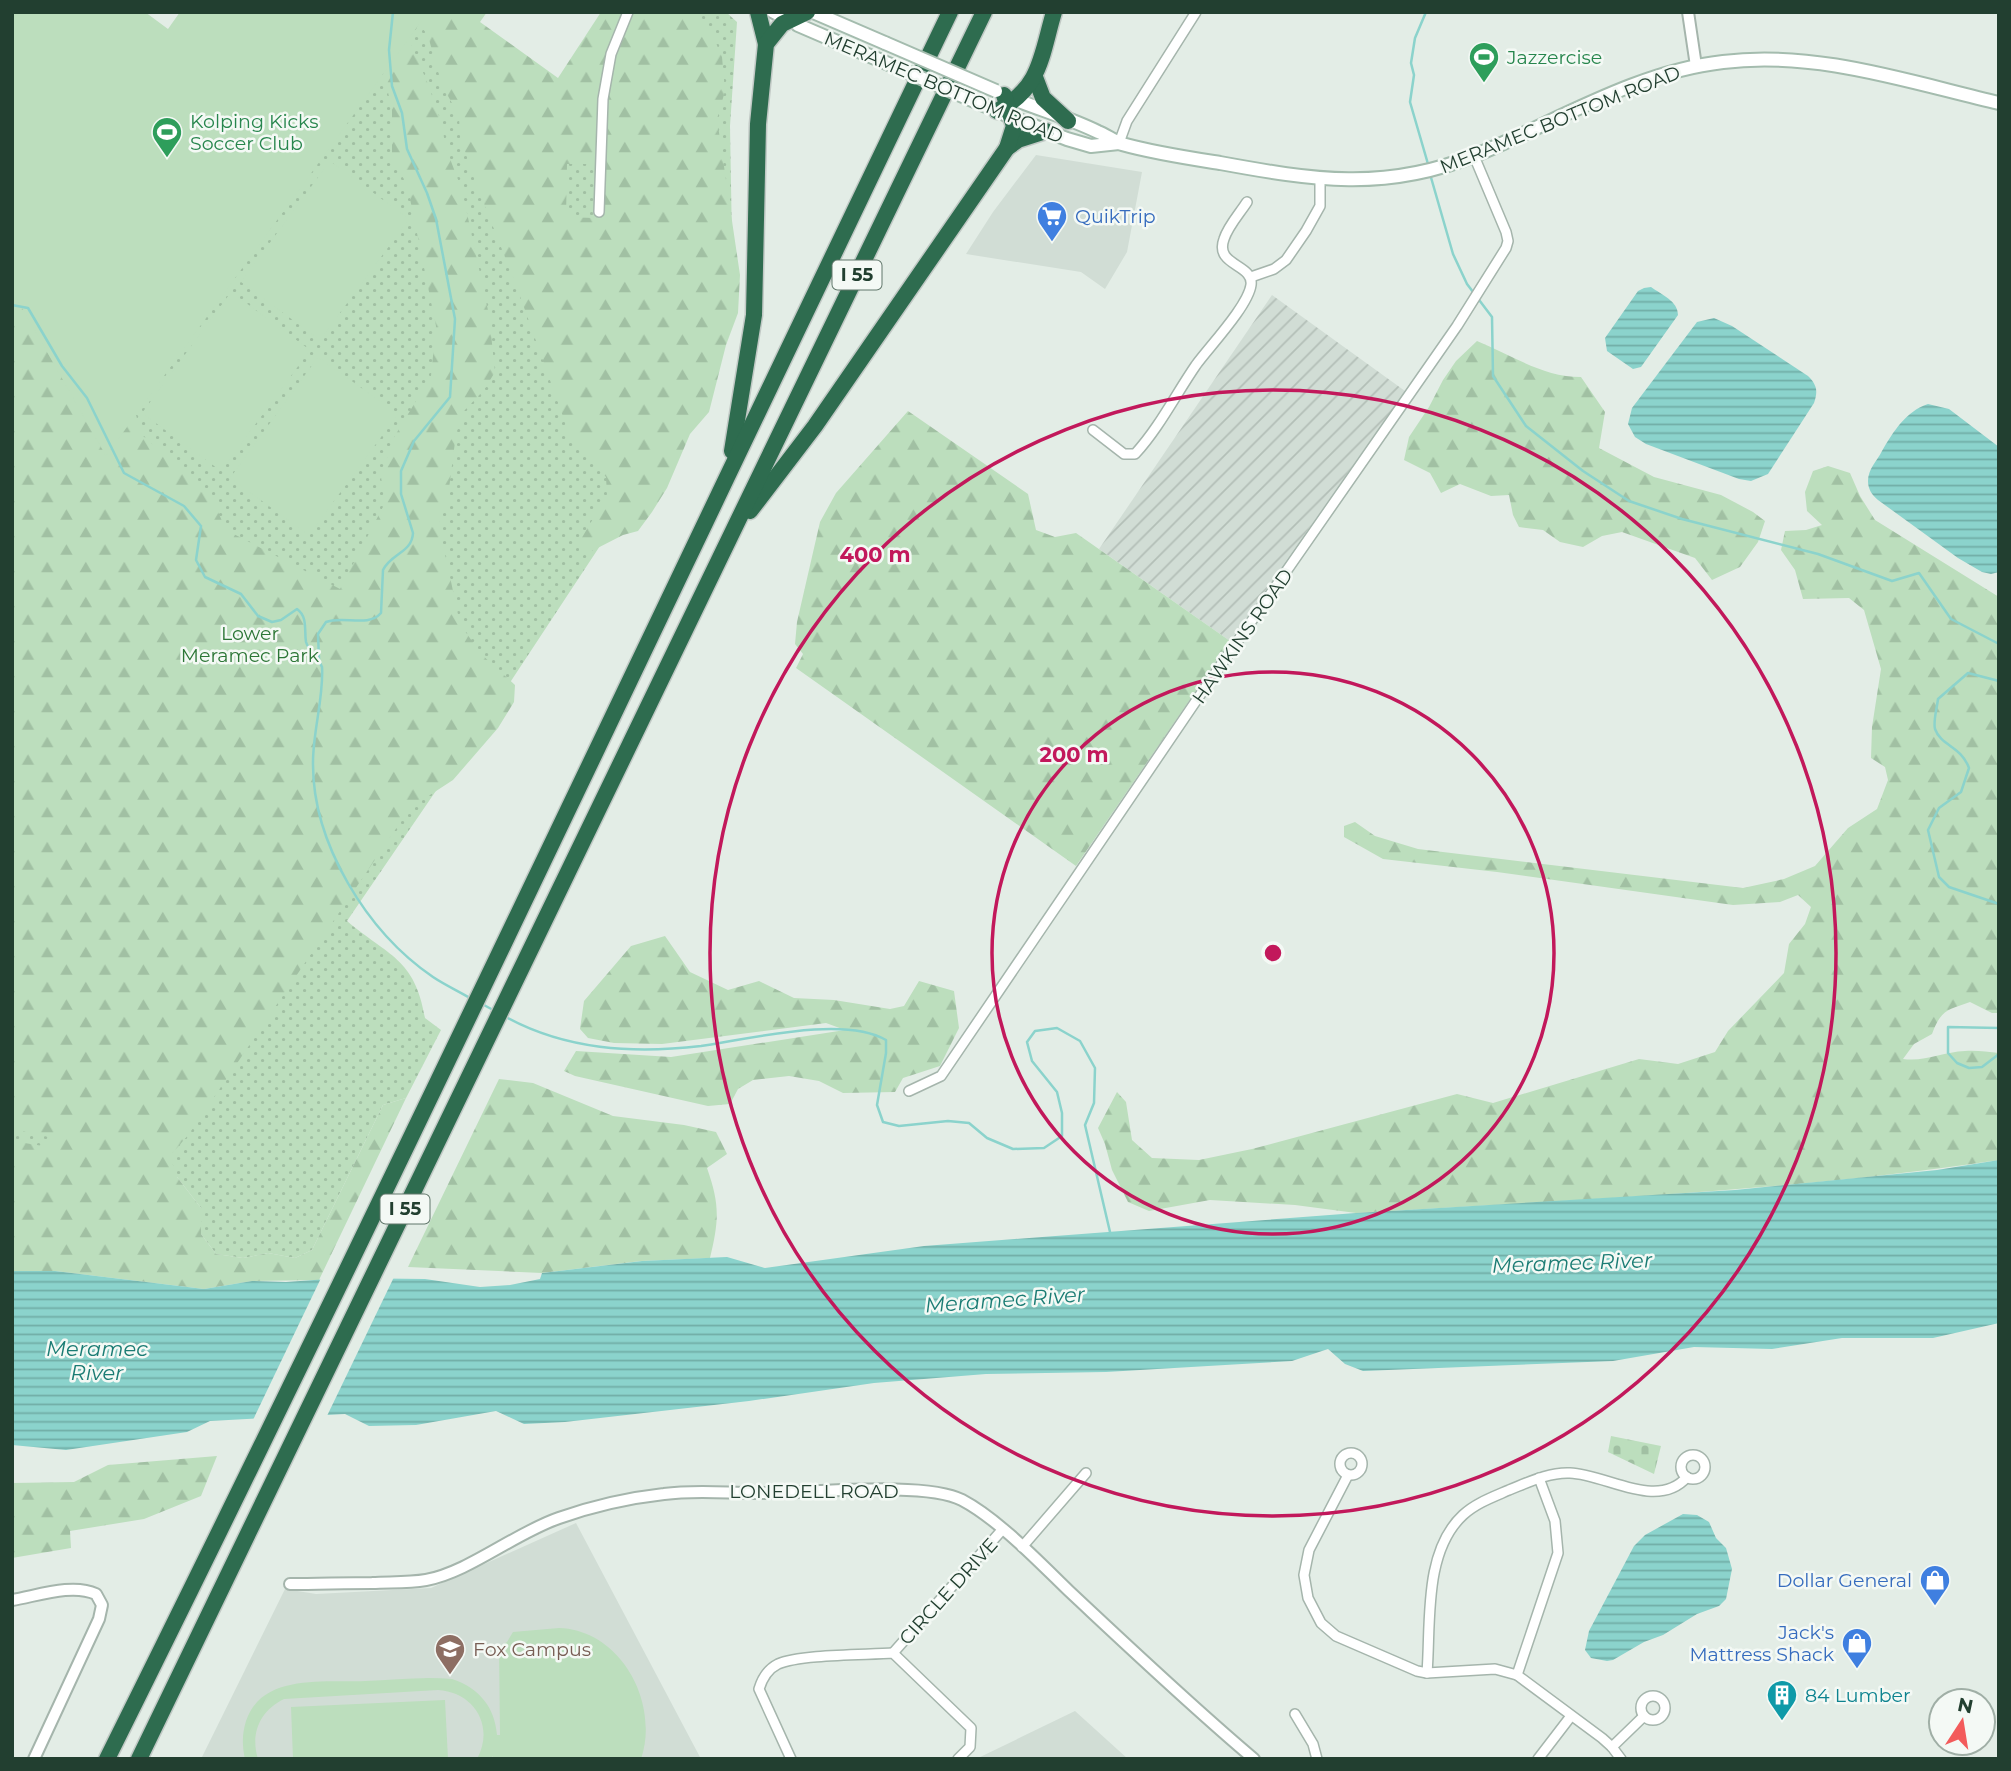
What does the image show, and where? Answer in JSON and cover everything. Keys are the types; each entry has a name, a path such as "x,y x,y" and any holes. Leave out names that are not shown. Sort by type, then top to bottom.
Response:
{"highway":[{"path":"729,469 754,315 758,124 766,44 758,12"},
{"name":"I 55","path":"107,1759 508,936 729,469 950,12"},
{"name":"I 55","path":"139,1759 984,12"},
{"path":"730,538 815,426 1007,148 1014,126 1003,104 1028,88 1035,77 1054,12"},
{"path":"766,44 774,31 796,17"},
{"path":"1035,77 1043,98 1068,121"},
{"path":"1007,148 1018,140 1046,131"}],"main road":[{"name":"MERAMEC BOTTOM ROAD","path":"813,12 886,43 1003,104 1046,131 1091,146 1119,143 1262,171 1320,179 1371,180 1441,167 1474,156 1636,85 1696,66 1748,59 1808,61 1999,103"},
{"name":"MERAMEC BOTTOM ROAD","path":"796,17 877,59 1003,104 1097,131 1119,143"}],"street":[{"path":"599,212 603,99 611,54 628,12"},
{"name":"MERAMEC BOTTOM ROAD","path":"772,12 796,17"},
{"path":"1119,143 1127,121 1196,12"},
{"path":"1688,12 1696,66"},
{"name":"HAWKINS ROAD","path":"909,1091 941,1076 1362,469 1506,248 1506,232 1494,209 1474,156"},
{"path":"1251,278 1274,270 1286,260 1320,206 1320,179"},
{"path":"1093,430 1124,454 1135,454 1244,301 1251,278 1246,271 1226,257 1223,249 1224,237 1247,202"},
{"path":"1022,1547 1086,1473"},
{"path":"1427,1673 1431,1592 1437,1566 1450,1532 1464,1514 1475,1506 1539,1478 1570,1473 1630,1488 1659,1490 1673,1488 1686,1477"},
{"path":"1348,1475 1309,1550 1304,1575 1312,1608 1321,1623 1336,1636 1407,1668 1427,1673 1495,1669 1517,1675 1612,1746 1621,1759"},
{"path":"1517,1675 1558,1553 1555,1521 1539,1478"},
{"name":"LONEDELL ROAD","path":"290,1584 426,1580 449,1573 528,1531 557,1519 624,1500 673,1493 856,1490 935,1492 961,1499 1002,1530 1171,1687 1254,1759"},
{"name":"CIRCLE DRIVE","path":"791,1759 759,1689 763,1677 777,1664 798,1660 893,1653 1002,1530"},
{"path":"12,1600 79,1590 92,1592 99,1597 102,1608 34,1759"},
{"name":"CIRCLE DRIVE","path":"893,1653 971,1728 970,1747 958,1759"},
{"path":"1295,1714 1313,1744 1317,1759"},
{"path":"1538,1759 1571,1716"},
{"path":"1612,1746 1644,1716"}],"shaded area":[{"path":"1036,155 1142,172 1127,252 1105,289 1081,272 966,254 993,212"},
{"path":"1272,295 1405,391 1230,641 1099,549"},
{"name":"Fox Campus","path":"576,1523 701,1759 201,1759 285,1589 316,1594 431,1588"},
{"path":"1075,1711 1128,1759 976,1759"}],"green space":[{"name":"Kolping Kicks Soccer Club","path":"12,12 145,12 168,29 180,12 428,12 106,456 12,290"},
{"name":"Lower Meramec Park","path":"371,12 487,12 480,22 558,78 601,12 623,12 602,76 594,164 567,164 566,217 593,218 604,212 607,100 617,51 634,12 698,12 722,57 725,91 717,119 740,275 738,313 726,345 709,412 690,434 667,488 652,512 638,531 623,535 578,558 580,541 607,495 606,477 571,439 516,285 475,181 460,136 459,116 442,85 428,36 419,23 410,42 428,84 447,151 462,190 489,315 495,372 484,390 464,411 456,434 447,504 439,523 440,542 460,624 481,654 515,685 514,702 498,728 453,780 410,808 189,1134 170,1156 177,1177 201,1208 201,1234 216,1254 243,1258 268,1253 295,1258 312,1250 383,1105 406,1098 319,1280 252,1281 204,1289 55,1271 12,1271 12,1141 43,1146 49,1137 12,1129 12,270 133,405 142,435 210,494 226,530 340,589 385,503 381,477 393,439 431,376 436,326 407,184 392,160 392,111"},
{"name":"Lower Meramec Park","path":"428,12 474,21 559,83 606,12 726,12 737,22 730,126 733,299 650,470 511,681 347,921 407,970 420,998 425,1018 441,1030 406,1098 383,1105 312,1250 295,1258 268,1253 243,1258 216,1254 201,1234 201,1208 177,1177 55,1271 12,1271 12,290"},
{"path":"330,161 409,219 320,340 241,282"},
{"path":"231,292 310,350 221,471 142,413"},
{"path":"1477,341 1540,369 1581,377 1605,412 1599,448 1654,477 1721,495 1765,521 1758,542 1740,567 1712,580 1695,558 1622,532 1602,536 1583,547 1560,542 1543,530 1519,527 1513,515 1509,495 1491,496 1460,484 1441,493 1430,473 1404,460 1409,437 1456,361"},
{"path":"318,357 398,414 309,535 230,478"},
{"path":"908,411 1028,494 1036,530 1055,537 1076,533 1230,641 1076,866 796,668 803,654 795,644 797,622 820,522 836,493"},
{"path":"1828,466 1850,473 1875,520 1999,597 1999,1013 1992,1013 1970,1002 1950,1009 1938,1020 1932,1034 1914,1044 1903,1059 1965,1051 1999,1053 1999,1160 1759,1187 1356,1213 1295,1205 1210,1200 1149,1211 1128,1202 1112,1170 1098,1128 1117,1092 1126,1102 1132,1140 1152,1158 1199,1160 1252,1149 1457,1094 1493,1103 1639,1059 1678,1064 1715,1052 1728,1031 1784,973 1789,944 1805,924 1811,907 1798,895 1780,902 1733,905 1383,859 1344,837 1344,826 1355,822 1375,836 1418,849 1743,888 1784,879 1815,866 1848,828 1877,809 1888,780 1885,767 1871,758 1872,727 1881,669 1864,610 1849,598 1803,599 1795,570 1781,550 1785,531 1806,530 1822,525 1807,511 1805,492 1813,471"},
{"path":"665,936 690,972 728,990 759,981 794,998 834,1000 890,1009 904,1006 919,981 954,991 959,1028 940,1066 903,1078 895,1092 843,1093 819,1081 789,1076 753,1080 738,1089 730,1104 708,1106 575,1076 564,1071 576,1051 671,1057 845,1030 826,1023 662,1044 614,1043 588,1038 580,1029 584,1001 631,946"},
{"path":"499,1079 533,1083 613,1116 716,1132 727,1154 707,1168 717,1213 710,1258 641,1261 542,1273 408,1267"},
{"path":"1611,1436 1661,1446 1654,1474 1608,1452"},
{"path":"217,1456 201,1496 144,1519 70,1531 71,1548 12,1558 12,1483 74,1482 108,1465"},
{"path":"559,1628 581,1632 601,1641 630,1673 640,1693 645,1715 641,1759 493,1759 493,1756 491,1759 477,1759 484,1735 478,1713 462,1697 438,1690 284,1699 263,1716 259,1724 255,1740 258,1759 245,1759 244,1731 254,1706 266,1695 280,1688 314,1682 452,1679 478,1693 484,1700 493,1716 497,1735 500,1735 499,1647 507,1642 513,1632"},
{"path":"445,1700 448,1759 293,1759 291,1707"}],"water":[{"path":"1651,287 1672,302 1678,315 1641,367 1633,369 1607,351 1605,338 1638,291"},
{"path":"1714,318 1732,326 1808,376 1816,388 1814,403 1768,474 1751,481 1739,479 1646,444 1635,437 1628,424 1632,408 1697,322"},
{"path":"1928,404 1949,409 1999,447 1999,572 1982,572 1958,558 1872,494 1868,481 1873,465 1901,423 1920,407"},
{"name":"Meramec River","path":"1999,1160 1999,1323 1933,1338 1842,1338 1772,1349 1694,1347 1613,1361 1363,1371 1345,1364 1328,1349 1292,1361 1106,1372 986,1374 874,1383 749,1401 565,1422 524,1424 496,1411 416,1425 369,1426 345,1414 210,1421 187,1432 66,1450 12,1445 12,1271 55,1271 204,1289 252,1281 286,1282 342,1278 425,1279 480,1287 540,1279 542,1273 642,1261 727,1257 765,1268 924,1246 1356,1213 1735,1190 1937,1170"},
{"path":"1683,1514 1697,1515 1709,1522 1716,1538 1726,1548 1732,1569 1726,1599 1719,1606 1697,1614 1613,1660 1591,1658 1585,1650 1589,1631 1634,1546 1645,1535"}],"pier":[{"path":"395,1275 326,1418 252,1422 322,1276"}],"waterway":[{"path":"319,659 318,634 326,622 369,620 381,613 383,570 409,545 413,533 401,494 401,471 414,441 450,397 455,319 436,219 407,149 402,113 392,86 389,50 393,12"},
{"path":"1426,12 1415,38 1410,102 1428,164"},
{"path":"1430,174 1453,254 1467,284 1492,317 1493,376 1526,426 1583,471 1629,501 1682,519 1818,554 1892,581 1919,573 1951,619 1999,644"},
{"path":"12,305 28,308 62,366 87,398 124,473 184,506 201,526 196,560 205,577 241,594 258,616 272,622 281,620 297,609 300,612 304,620 307,646 322,667 313,762 315,793 333,854 366,911 386,936 433,977 470,998"},
{"path":"1999,681 1968,673 1938,699 1935,729 1938,735 1961,755 1969,768 1961,792 1939,808 1928,830 1939,877 1949,887 1999,904"},
{"path":"482,1004 495,1011"},
{"path":"504,1016 527,1027 575,1043 625,1049 701,1046 770,1034 822,1029 868,1033 886,1040 877,1105 883,1122 899,1126 948,1121 969,1123 987,1138 1013,1149 1044,1148 1062,1136 1062,1113 1057,1092 1032,1061 1027,1042 1035,1031 1057,1028 1080,1041 1095,1068 1094,1103 1085,1125 1110,1232"},
{"path":"1999,1028 1948,1027 1948,1053 1957,1063 1969,1068 1982,1067 1999,1054"}],"place":[{"name":"Jazzercise","path":"1484,84"},
{"name":"Kolping Kicks Soccer Club","path":"167,159"},
{"name":"QuikTrip","path":"1052,243"},
{"name":"Dollar General","path":"1935,1607"},
{"name":"Jack's Mattress Shack","path":"1857,1670"},
{"name":"Fox Campus","path":"450,1676"},
{"name":"84 Lumber","path":"1782,1722"}]}
